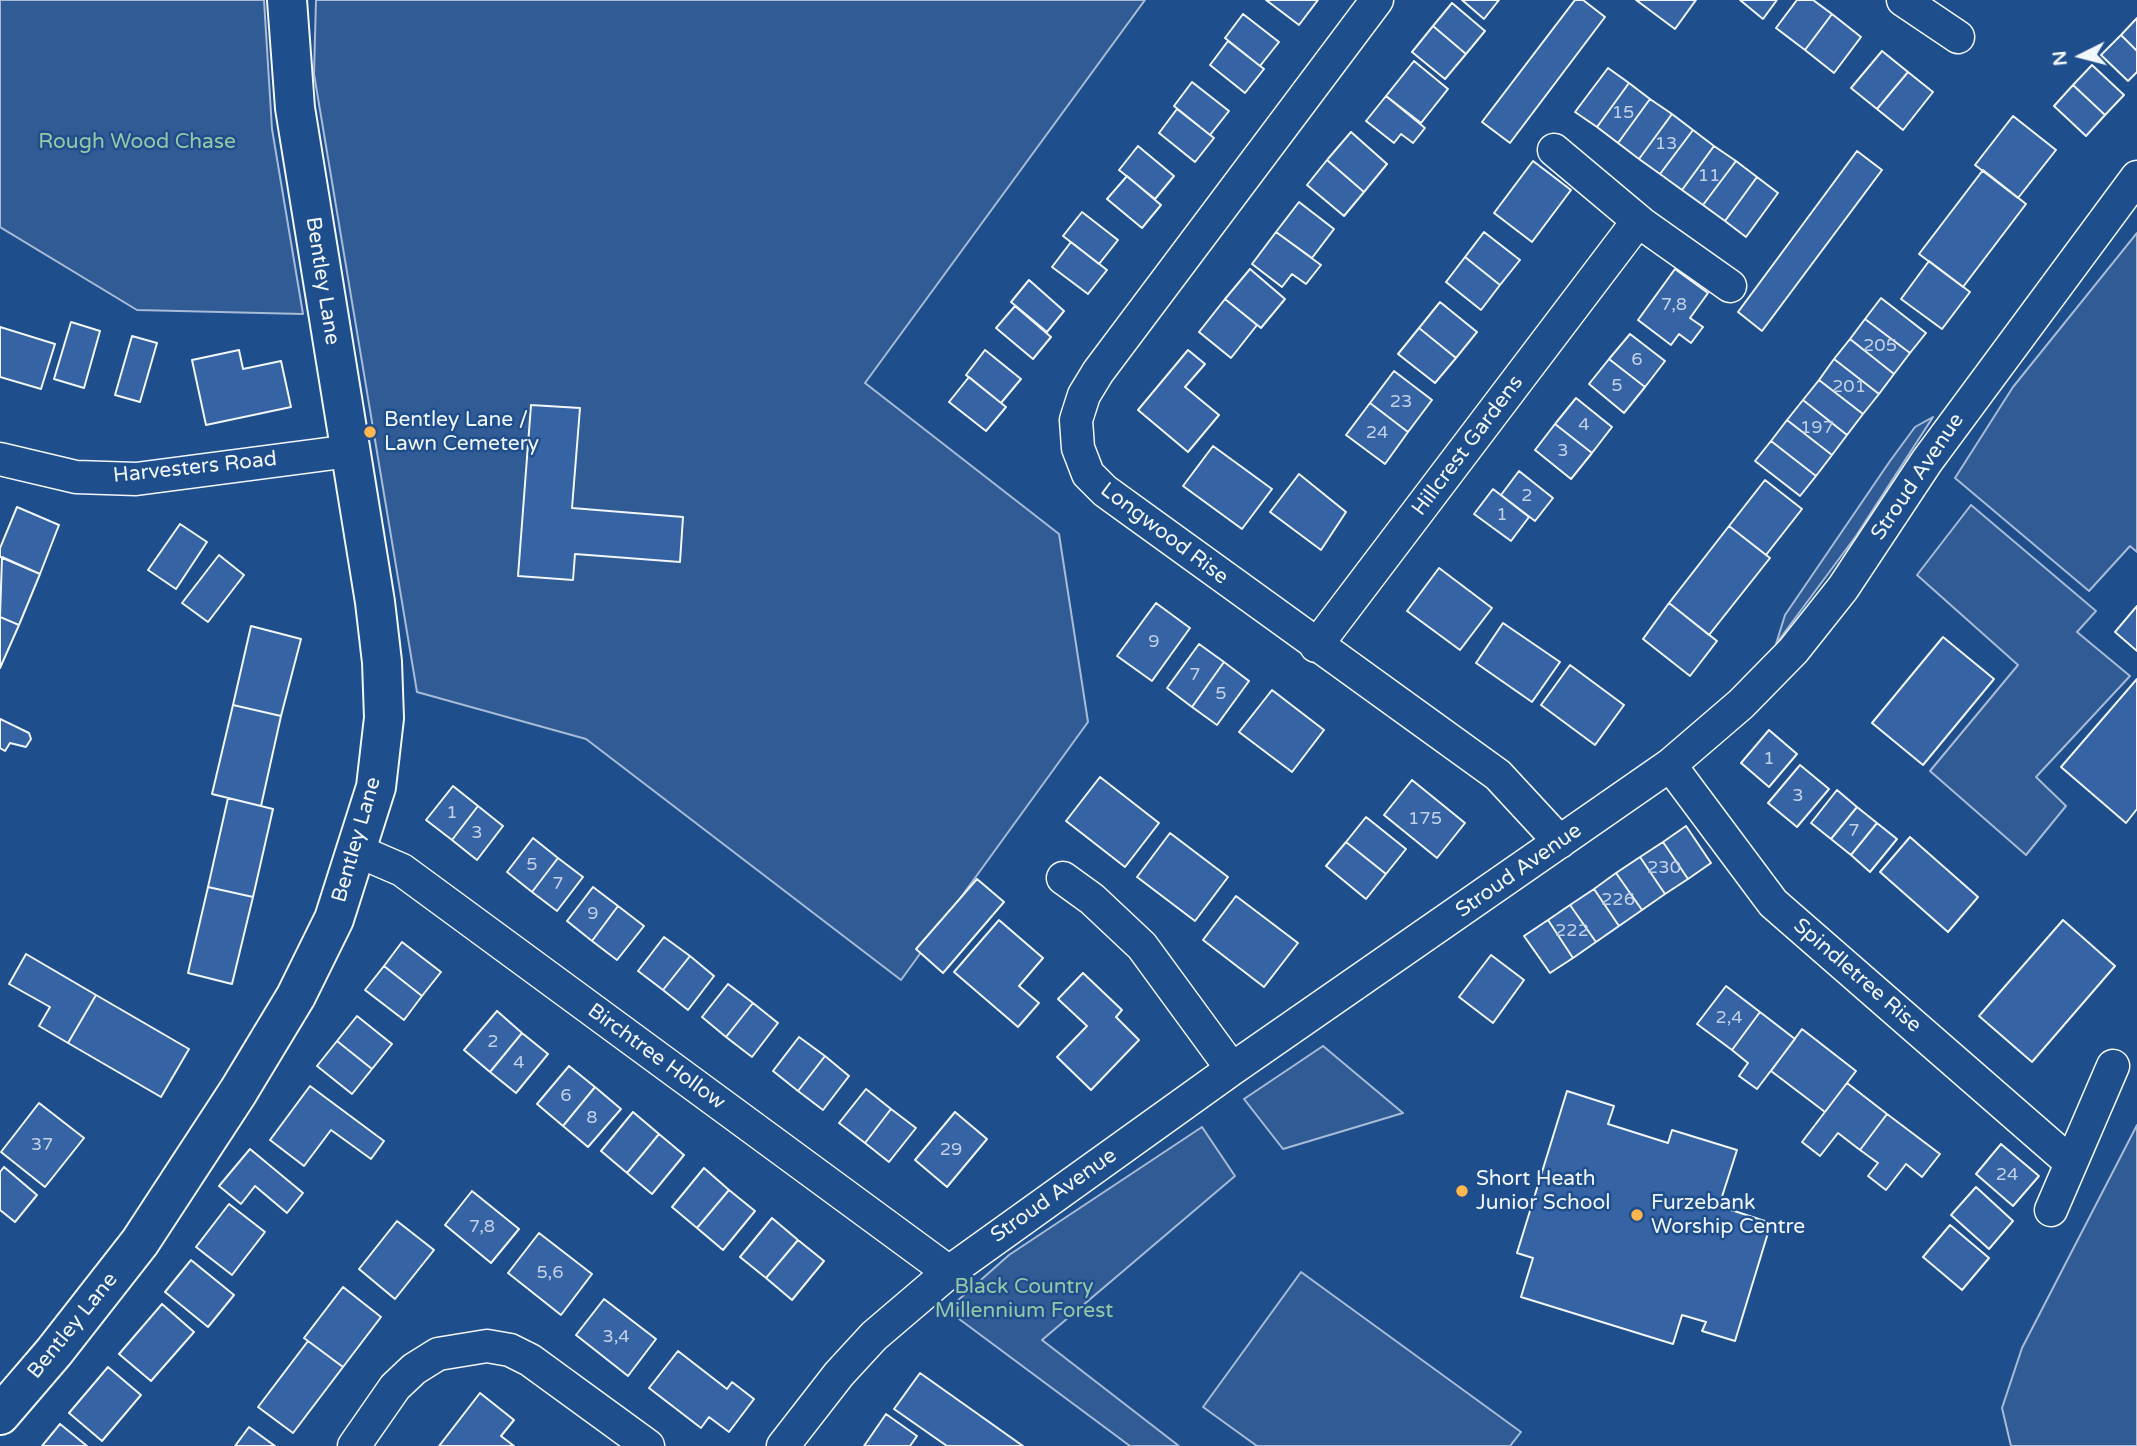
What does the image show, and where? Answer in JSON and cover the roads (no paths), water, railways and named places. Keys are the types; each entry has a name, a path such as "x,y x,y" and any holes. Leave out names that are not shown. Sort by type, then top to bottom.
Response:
{"street":[{"name":"Bentley Lane","path":"0,1415 54,1352 140,1242 238,1093 296,996 334,919 358,851 376,787 384,718 375,602 295,108 287,0"},
{"name":"Longwood Rise","path":"1377,0 1098,372 1084,394 1076,420 1078,448 1088,474 1105,491 1498,775 1560,842"},
{"path":"1903,0 1958,37"},
{"path":"1554,150 1630,234 1730,286"},
{"name":"Stroud Avenue","path":"783,1446 839,1374 874,1336 949,1272 1232,1069 1670,765 1741,704 1793,651 1843,588 1927,461 2137,177"},
{"name":"Hillcrest Gardens","path":"1316,646 1630,234"},
{"name":"Harvesters Road","path":"0,459 76,477 136,479 350,451"},
{"name":"Spindletree Rise","path":"1670,765 1773,903 2070,1162"},
{"name":"Birchtree Hollow","path":"358,851 402,870 949,1272"},
{"path":"1063,878 1092,899 1142,946 1232,1069"},
{"path":"2051,1209 2113,1066"},
{"path":"354,1446 395,1387 414,1369 438,1354 487,1346 510,1350 530,1360 648,1446"}],"place":[{"name":"Bentley Lane / Lawn Cemetery","path":"370,432"},
{"name":"Short Heath Junior School","path":"1462,1191"},
{"name":"Furzebank Worship Centre","path":"1637,1215"}],"park label":[{"name":"Rough Wood Chase","path":"137,142"},
{"name":"Black Country Millennium Forest","path":"1024,1299"}]}
